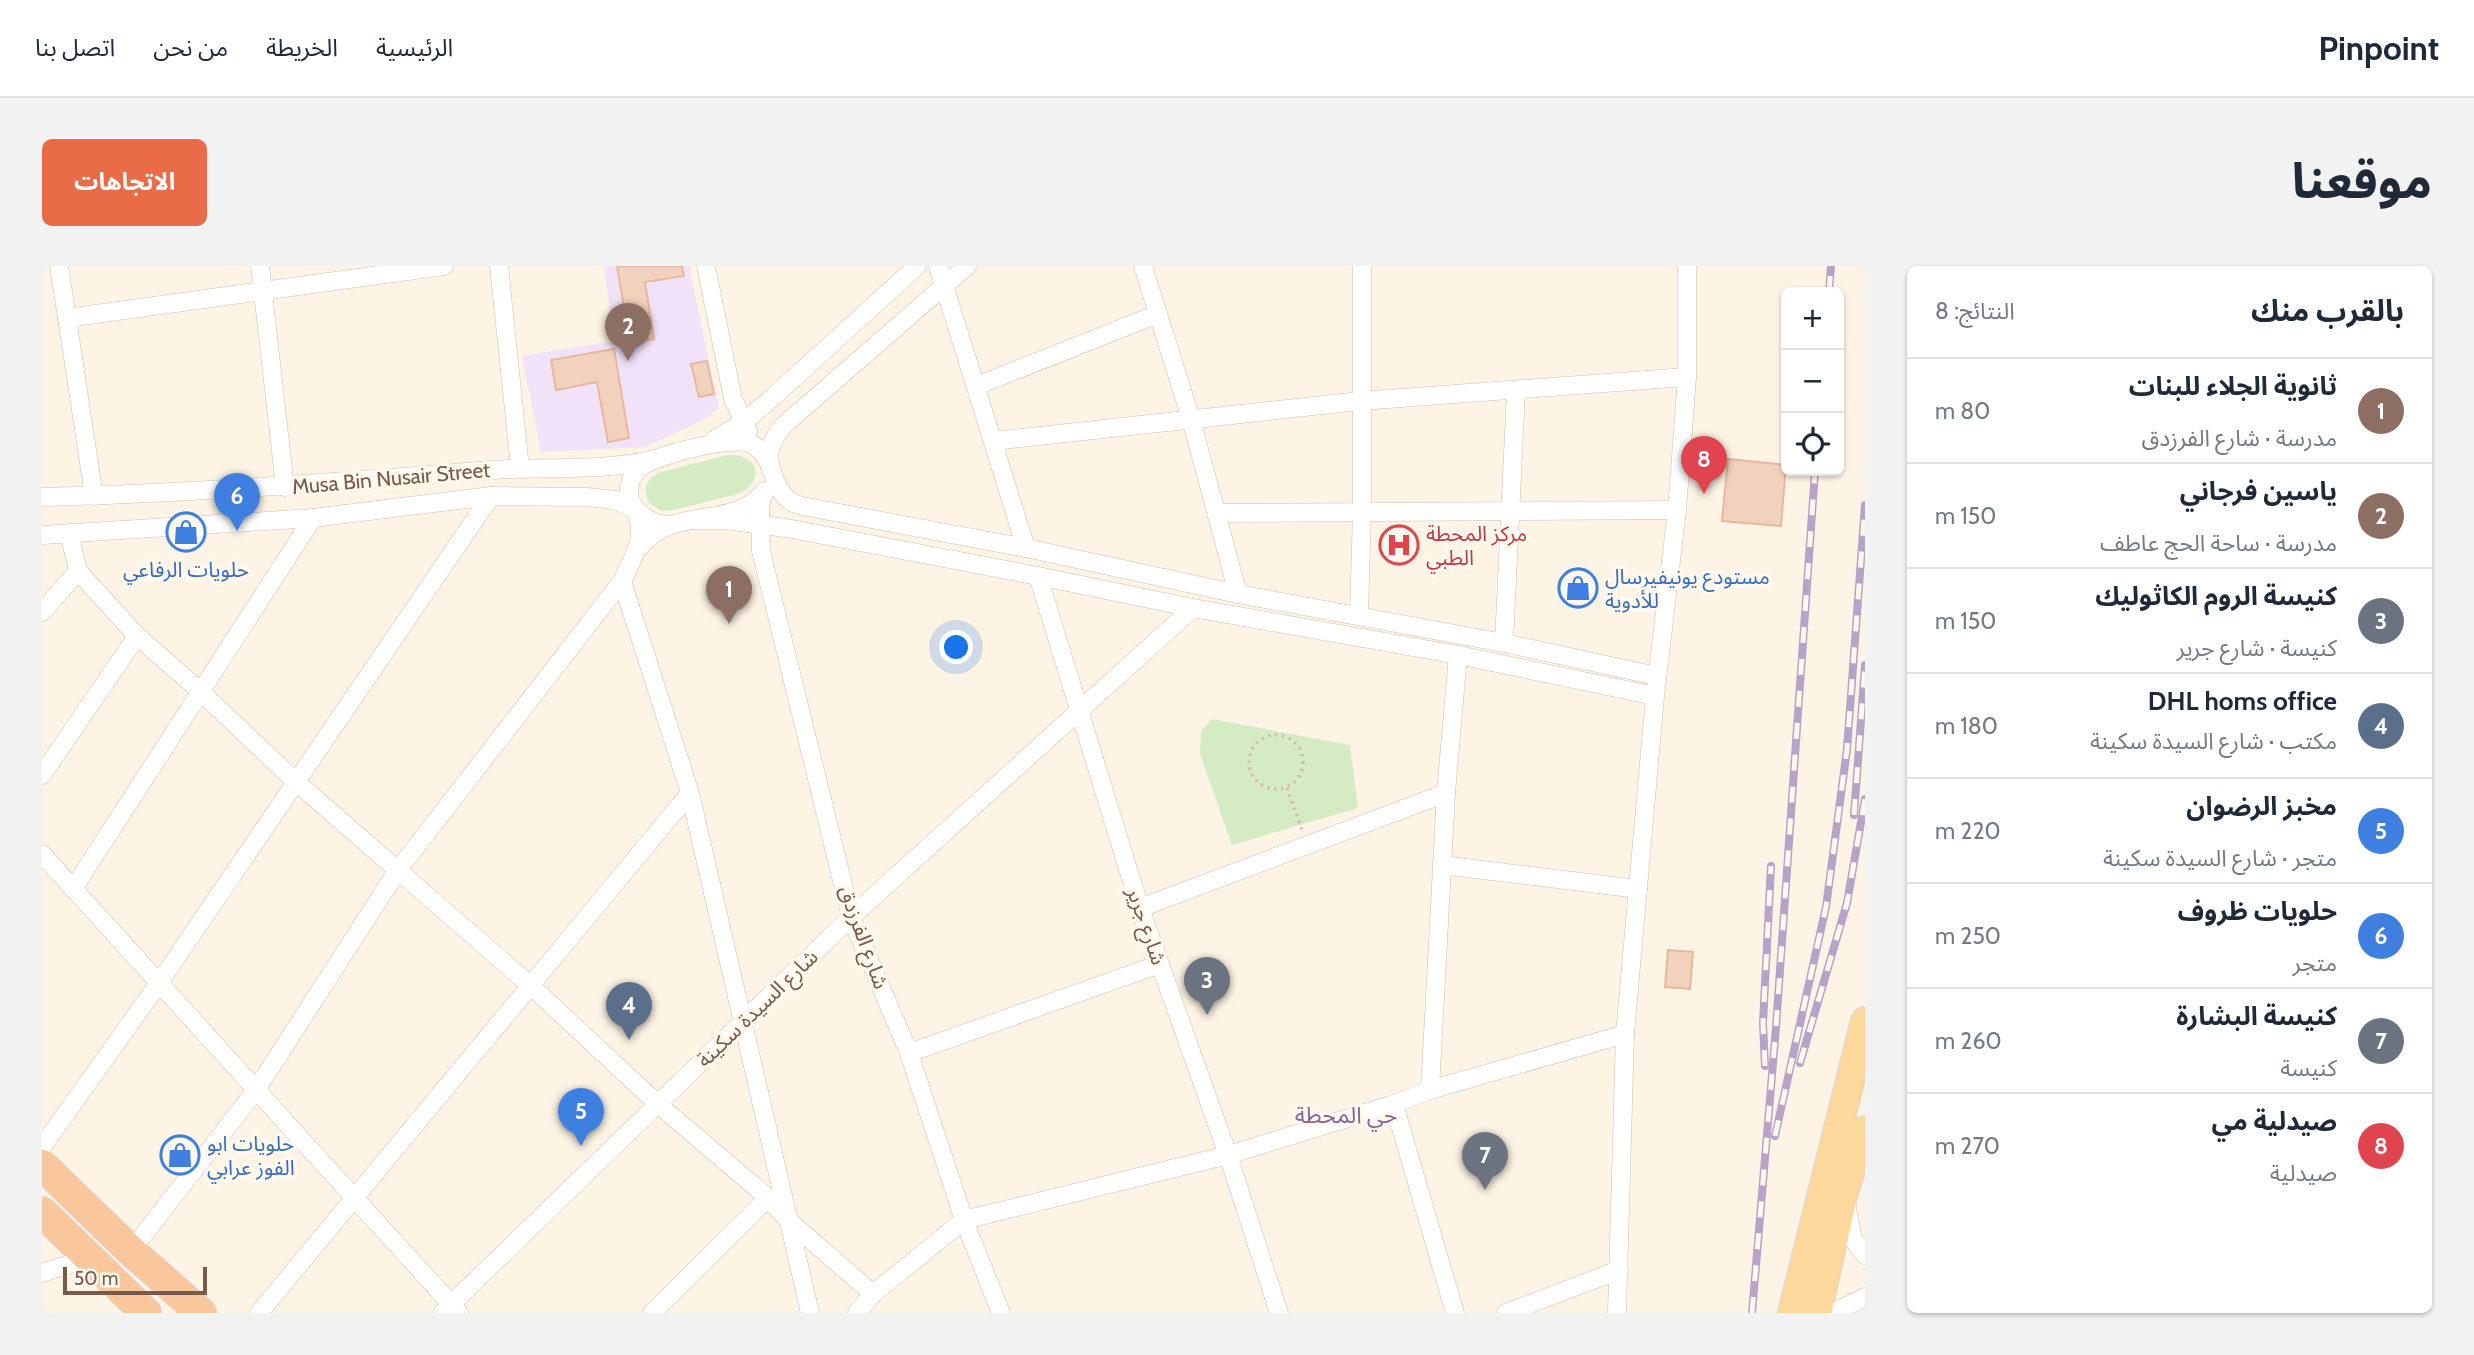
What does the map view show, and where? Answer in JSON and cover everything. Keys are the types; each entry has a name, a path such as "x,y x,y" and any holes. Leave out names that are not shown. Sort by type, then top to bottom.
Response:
{"highway":[{"path":"42,1165 131,1251 201,1313"},
{"path":"42,1212 146,1313"}],"main road":[{"path":"1792,1313 1865,1021"},
{"path":"1817,1313 1844,1191 1865,1130"}],"street":[{"path":"59,266 94,496"},
{"path":"260,266 285,487"},
{"path":"67,318 444,266"},
{"path":"499,266 520,468"},
{"path":"706,266 733,399 743,423 766,457 782,492 791,502 1026,548 1238,594 1504,643 1657,676"},
{"path":"707,444 743,423 916,266"},
{"path":"938,266 1026,548"},
{"name":"شارع الفرزدق","path":"967,266 784,425 773,440 766,457 770,478 760,505 759,524 761,551 851,917 909,1053 964,1220 1001,1313"},
{"path":"1143,266 1191,419 1238,594"},
{"path":"1359,615 1362,511 1362,266"},
{"path":"1617,1313 1625,1034 1687,377 1686,266"},
{"path":"975,386 1158,314"},
{"path":"993,441 1360,401 1687,377"},
{"path":"1504,643 1516,391"},
{"path":"707,444 727,425 733,399"},
{"path":"707,444 738,440 751,443 766,457"},
{"name":"Musa Bin Nusair Street","path":"42,497 285,487 520,468 612,467 655,459 707,444"},
{"path":"131,1251 256,1090 398,870 622,581 642,532 630,498 631,485 642,465 655,459"},
{"path":"635,553 654,532 670,525 743,508 756,502 765,491"},
{"path":"42,1147 159,983 491,496"},
{"name":"Musa Bin Nusair Street","path":"42,535 313,518 491,496 615,500 636,510 644,519 656,524 670,525"},
{"path":"1218,513 1676,510"},
{"path":"73,888 313,518"},
{"path":"694,520 759,524 1193,608 1458,655 1655,696"},
{"path":"725,520 740,525 754,536 761,551"},
{"path":"69,534 78,571 137,636 873,1294"},
{"path":"42,612 78,571"},
{"name":"شارع جرير","path":"1038,576 1140,908 1228,1155 1279,1313"},
{"path":"622,581 690,793 810,1313"},
{"name":"شارع السيدة سكينة","path":"451,1310 851,917 1193,608"},
{"path":"42,775 137,636"},
{"path":"1430,1090 1446,793 1458,655"},
{"path":"259,1313 690,793"},
{"path":"1140,908 1446,793"},
{"path":"42,854 355,1198 451,1310"},
{"path":"1442,865 1638,889"},
{"path":"909,1053 1160,964"},
{"path":"857,1313 873,1294 964,1220 1228,1155 1394,1104 1430,1090 1625,1034"},
{"path":"1394,1104 1455,1313"},
{"path":"1844,1191 1853,1239 1865,1255"},
{"path":"652,1313 768,1198"},
{"path":"42,1273 91,1257"},
{"path":"1506,1313 1619,1270"},
{"path":"1832,1313 1865,1297"}],"path":[{"path":"1274,734 1292,739 1303,753 1302,771 1298,779 1287,787 1264,787 1252,774 1249,766 1252,748 1265,737 1274,734"},
{"path":"1287,787 1307,845"}],"shaded area":[{"path":"604,266 689,266 719,408 705,419 645,447 541,452 522,356 614,341"}],"green space":[{"path":"728,455 747,459 752,463 755,476 747,489 738,494 669,511 660,510 648,502 645,488 651,477"},
{"path":"1212,719 1350,745 1358,808 1232,845 1200,754 1201,731"}],"building":[{"path":"617,266 682,266 684,276 645,282 654,339 630,343"},
{"path":"614,349 629,438 608,442 597,382 556,390 551,360"},
{"path":"707,361 714,394 699,397 691,364"},
{"path":"1728,459 1781,464 1781,476 1785,476 1781,526 1722,521"},
{"path":"1668,950 1693,952 1690,989 1665,987"}],"railway":[{"path":"1829,287 1831,266"},
{"path":"1752,1313 1776,1027 1815,476"},
{"path":"1775,1136 1826,907 1847,749 1865,505"},
{"path":"1854,815 1865,665"},
{"path":"1800,1063 1847,903 1865,799"},
{"path":"1765,1066 1763,1023 1771,866"}],"place":[{"name":"ياسين فرجاني","path":"628,361"},
{"name":"صيدلية مي","path":"1704,494"},
{"name":"حلويات ظروف","path":"237,531"},
{"name":"حلويات الرفاعي","path":"186,532"},
{"name":"مركز المحطة الطبي","path":"1399,545"},
{"name":"مستودع يونيفيرسال للأدوية","path":"1578,588"},
{"name":"ثانوية الجلاء للبنات","path":"729,624"},
{"name":"كنيسة الروم الكاثوليك","path":"1207,1015"},
{"name":"DHL homs office","path":"629,1040"},
{"name":"مخبز الرضوان","path":"581,1146"},
{"name":"حلويات ابو الفوز عرابي","path":"180,1155"},
{"name":"كنيسة البشارة","path":"1485,1190"}],"district":[{"name":"حي المحطة","path":"1346,1115"}]}
